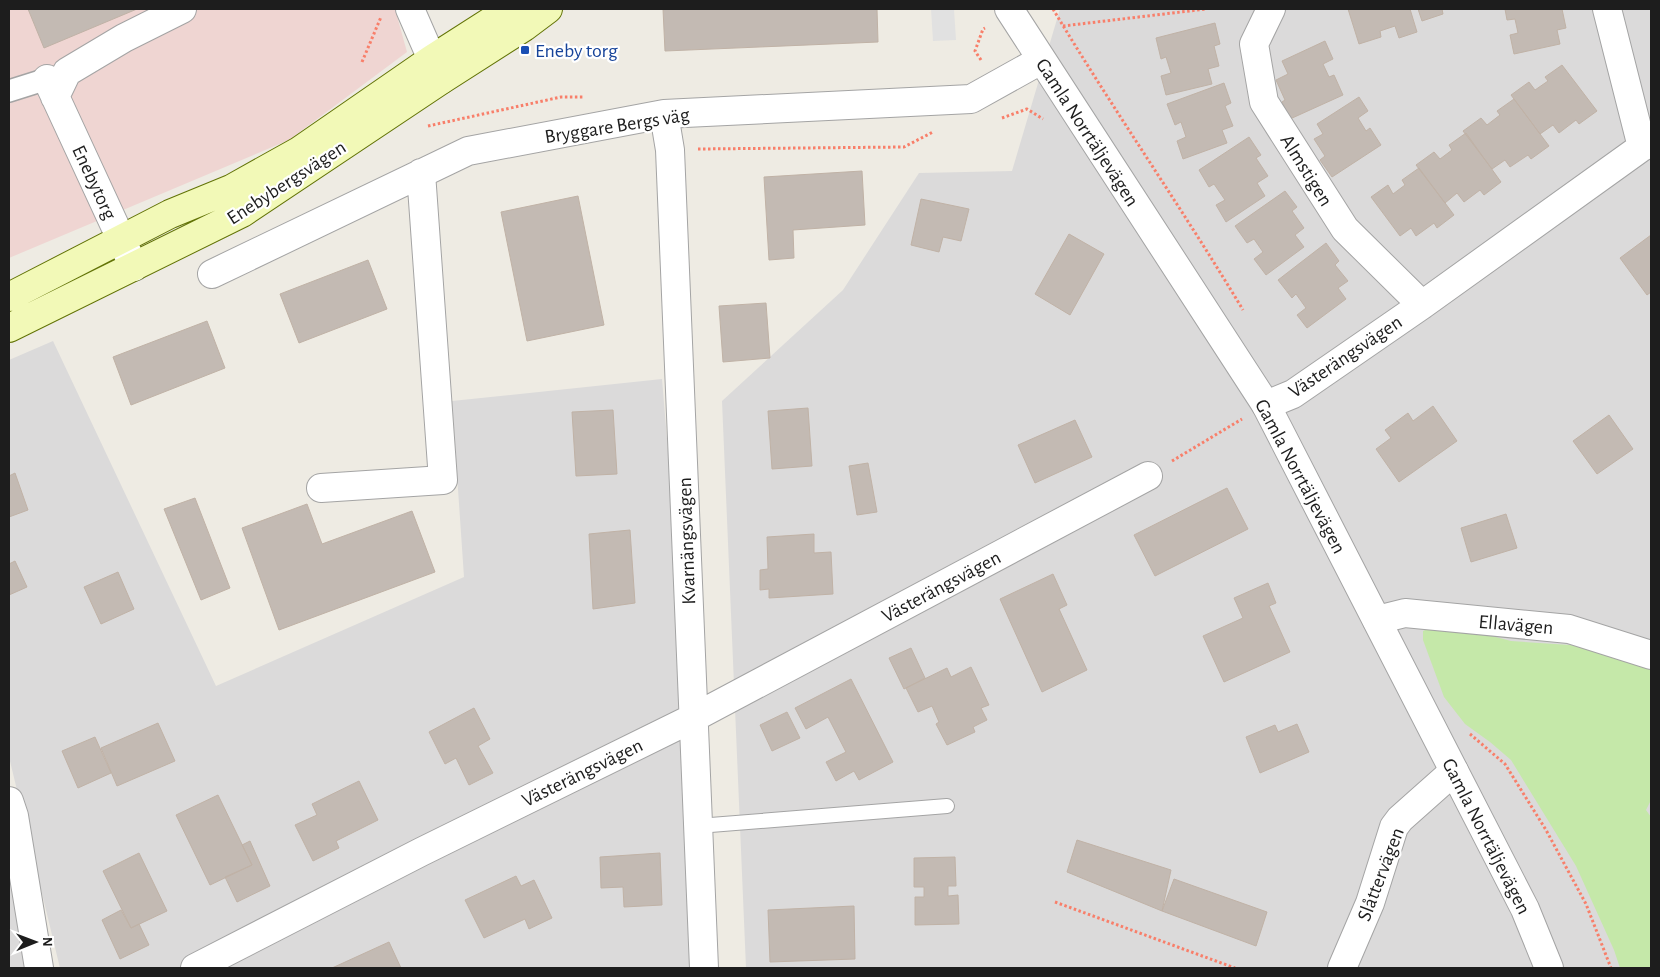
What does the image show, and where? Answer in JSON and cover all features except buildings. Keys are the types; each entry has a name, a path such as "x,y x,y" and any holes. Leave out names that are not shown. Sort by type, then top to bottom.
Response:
{"main road":[{"name":"Enebybergsvägen","path":"9,328 242,213 437,70 510,9"},
{"name":"Enebybergsvägen","path":"9,297 121,238 170,214 231,188 299,151 437,70 524,27 548,9"}],"street":[{"path":"9,91 51,88 67,72 124,38 182,9"},
{"name":"Gamla Norrtäljevägen","path":"1008,9 1266,405 1525,909 1549,968"},
{"name":"Almstigen","path":"1271,9 1254,44 1264,102 1345,229 1422,305"},
{"path":"1607,9 1647,145"},
{"path":"399,11 437,70"},
{"name":"Bryggare Bergs väg","path":"212,274 468,151 664,114 971,100 1041,60"},
{"name":"Enebytorg","path":"51,88 134,267"},
{"name":"Kvarnängsvägen","path":"664,114 670,150 704,968"},
{"name":"Västerängsvägen","path":"1266,405 1293,394 1647,145"},
{"path":"321,488 443,480 421,173"},
{"name":"Västerängsvägen","path":"195,968 421,852 693,718 1148,476"},
{"name":"Ellavägen","path":"1377,620 1405,613 1570,629 1651,654"},
{"name":"Slåttervägen","path":"1342,968 1370,903 1394,827 1400,819 1454,771"},
{"path":"9,801 14,816 38,968"}],"lane":[{"path":"698,826 947,806"}],"path":[{"path":"1063,26 1206,9"},
{"path":"362,62 380,17 399,11"},
{"path":"1000,118 1027,109 1048,122"},
{"path":"670,150 904,147 935,131"},
{"name":"Västerängsvägen","path":"1148,476 1266,405"},
{"path":"1237,410 1242,419"},
{"path":"1055,902 1235,968"}],"shaded area":[{"path":"9,9 395,9 407,52 289,140 9,258"},
{"path":"931,9 954,9 956,40 933,41"},
{"path":"1060,9 1651,9 1651,968 746,968 722,401 843,290 919,173 1012,171"},
{"path":"53,341 216,686 464,577 452,401 662,379 711,968 60,968 9,757 9,360"},
{"path":"9,871 27,968 9,968"}],"green space":[{"path":"1432,627 1469,630 1511,641 1585,646 1651,667 1651,800 1646,810 1651,817 1651,968 1620,968 1614,950 1576,866 1511,760 1465,724 1444,697 1423,640 1423,631"}],"place":[{"name":"Eneby torg","path":"525,50"}]}
